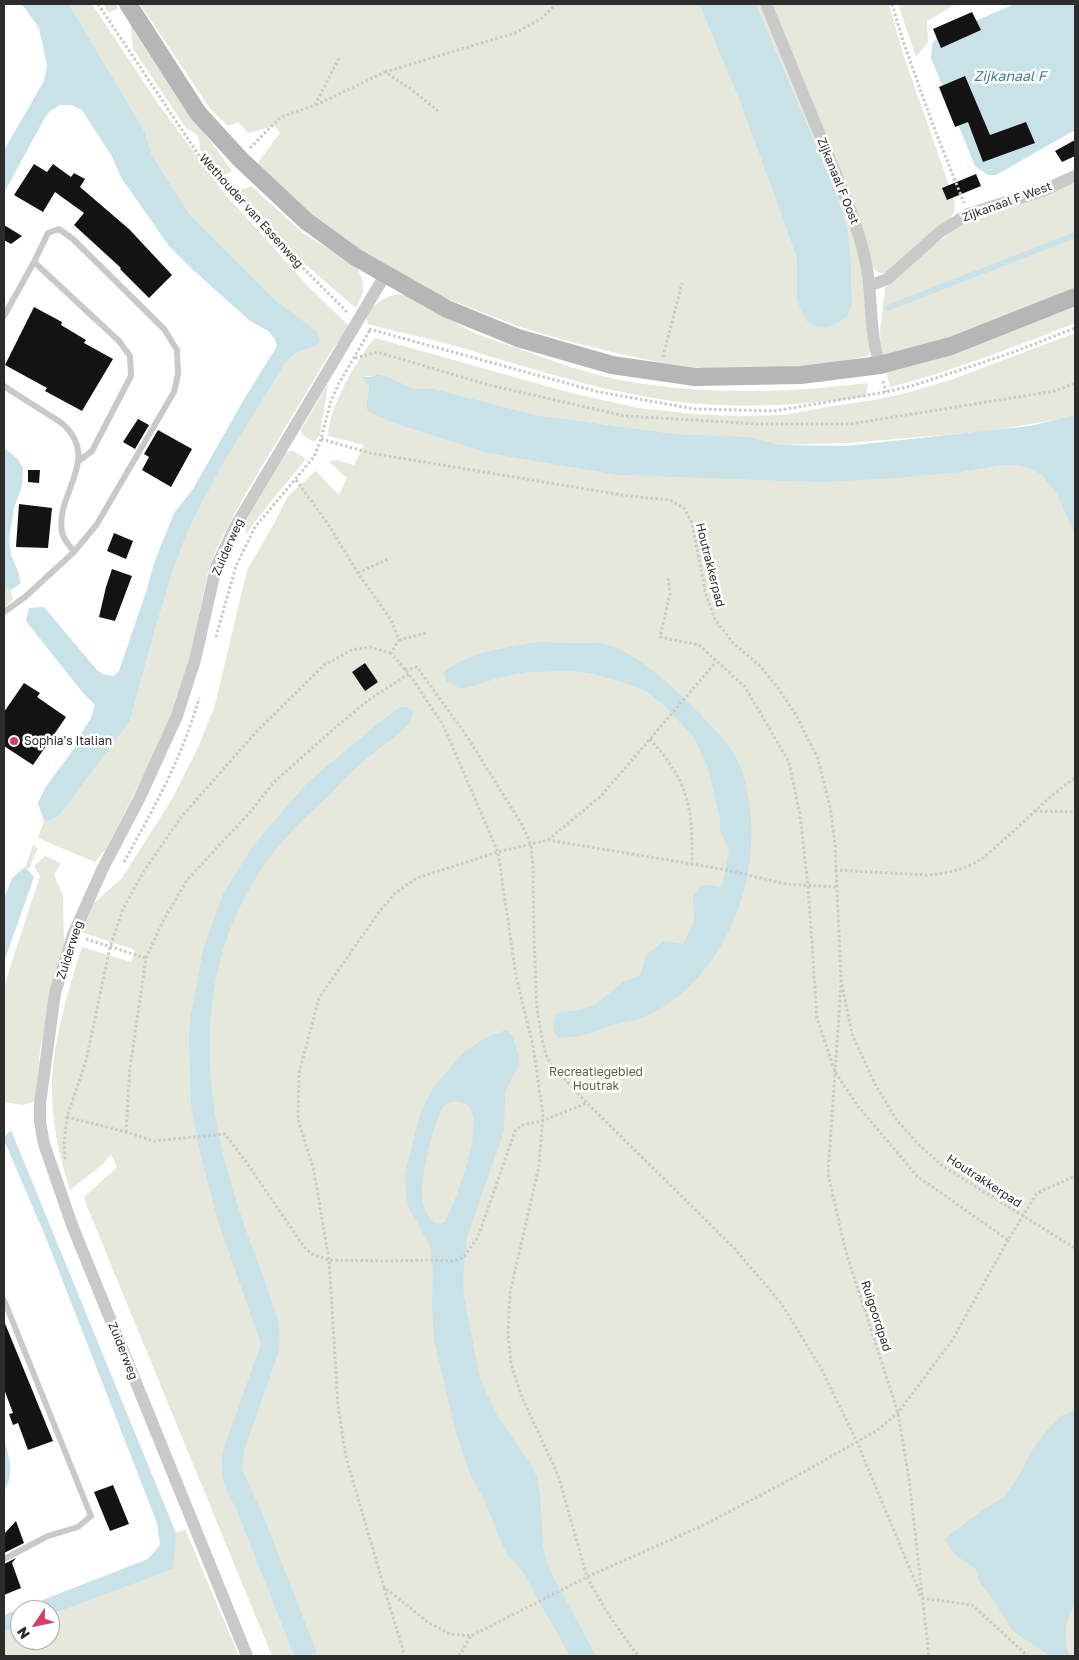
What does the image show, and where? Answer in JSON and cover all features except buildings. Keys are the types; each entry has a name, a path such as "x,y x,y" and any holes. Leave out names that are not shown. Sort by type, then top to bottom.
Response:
{"street":[{"path":"128,4 198,113 240,159 306,221 343,249 385,275 447,309 518,338 612,365 695,377 801,375 880,365 952,346 1075,297"},
{"name":"Zijkanaal F Oost","path":"766,4 849,206 864,252 870,286 874,343 880,365"},
{"name":"Zijkanaal F West","path":"870,286 887,279 940,232 968,214 1042,191 1075,176"},
{"name":"Zuiderweg","path":"247,1656 72,1225 44,1144 40,1122 40,1104 55,993 73,935 102,870 140,797 177,716 195,660 216,567 235,526 385,275"}],"lane":[{"path":"4,316 48,233 59,229 73,239 164,328 177,350 178,374 174,392 97,524 74,552 26,597 4,612"},
{"path":"34,262 119,341 130,356 131,376 92,451 80,460"},
{"path":"4,386 65,425 77,441 80,460 66,499 61,522 62,534 74,552"},
{"path":"4,1300 91,1516 78,1527 48,1536 4,1559"}],"path":[{"name":"Wethouder van Essenweg","path":"98,4 200,157 287,252 356,322 370,330 355,358"},
{"path":"240,159 265,131 281,117 315,105 385,72 515,33 542,18 556,4"},
{"path":"892,4 926,107 968,214"},
{"path":"315,105 340,56"},
{"path":"385,72 412,89 438,111"},
{"path":"660,372 668,332 682,283"},
{"path":"886,392 952,374 1075,328"},
{"path":"399,640 391,620 358,573 328,524 296,480 314,457 331,401 338,385 355,358 377,352 489,385 625,416 760,424 850,424 1055,391 1075,383"},
{"name":"Houtrakkerpad","path":"321,439 370,454 628,496 670,500 684,508 692,523 706,595 715,619 733,643 761,667 778,688 796,715 818,759 830,807 835,844 841,980 852,1034 875,1084 896,1119 920,1146 944,1167 1075,1248"},
{"path":"358,573 390,558"},
{"path":"668,578 670,594 660,637 698,645 745,687 789,762 800,815 808,886 817,1018 835,1072 857,1106 916,1176 1008,1240"},
{"path":"391,653 399,640 426,633"},
{"path":"587,1103 542,1120 522,1125 515,1131 478,1237 463,1258 453,1261 329,1260 312,1254 305,1248 225,1134 154,1141 67,1117 90,1045 110,947 123,909 144,871 182,816 257,731 324,665 352,650 370,647 391,653 443,725 498,852 516,976 533,1046 543,1115 542,1120 539,1166 510,1293 508,1334 511,1364 521,1395 558,1475 587,1577 606,1610 638,1656"},
{"path":"548,840 600,796 716,662"},
{"path":"405,670 416,667 466,736 521,823 531,844 534,868 534,939 537,1009 543,1044 551,1064 587,1103 733,1246 781,1303 821,1368 857,1442 922,1598 972,1605 1028,1656"},
{"path":"126,1132 130,1068 146,958 162,923 187,880 252,810 274,782 336,726 408,674"},
{"path":"650,739 674,769 682,784 689,807 692,832 692,864"},
{"path":"836,870 927,875 942,874 979,861 1058,790 1075,778"},
{"path":"1035,811 1075,812"},
{"path":"405,1656 346,1457 338,1406 329,1260 314,1171 298,1118 299,1072 319,998 379,912 395,893 417,878 498,852 548,840 722,869 786,884 836,887"},
{"path":"73,935 146,958"},
{"name":"Ruigoordpad","path":"841,980 828,1174 846,1252 898,1413 908,1479 929,1656"},
{"path":"459,1656 471,1636 587,1577 706,1524 876,1432 898,1413 953,1339 1008,1240 1037,1193 1075,1176"},
{"path":"384,1588 429,1623 450,1634 471,1636"}],"green space":[{"path":"69,4 92,4 159,105 225,194 307,285 349,326 330,353 247,491 217,547 208,572 186,675 169,725 106,849 95,862 38,838 44,821 59,816 130,721 174,567 191,524 220,469 286,362 297,352 317,346 320,340 317,331 275,300 188,212 152,155 145,132"},
{"path":"103,4 116,4 119,8 109,13"},
{"path":"140,4 699,4 740,102 788,233 797,260 797,297 852,303 851,261 837,195 756,4 762,4 851,221 860,257 870,351 868,356 805,369 717,370 668,364 571,342 523,328 448,299 358,251 309,215 257,164 280,133 275,126 248,133 238,122 228,126 211,110"},
{"path":"771,4 889,4 904,57 955,202 954,213 949,220 886,273 877,272 871,264"},
{"path":"898,4 957,4 927,21 928,42 916,57"},
{"path":"130,18 184,105 232,171 225,175 200,149 198,135 186,128 133,49"},
{"path":"1075,183 1075,290 954,337 881,356 880,332 885,288 929,249 962,224 1052,193"},
{"path":"251,186 303,233 357,267 363,282 363,292 356,308 299,259 237,191"},
{"path":"399,294 424,303 483,337 559,363 625,381 686,389 746,391 807,389 868,383 866,397 794,404 722,405 688,403 621,392 554,375 456,346 368,324 366,315 373,307 384,299"},
{"path":"1075,307 1075,323 960,366 890,387 886,372 953,354"},
{"name":"Recreatiegebied Houtrak","path":"1075,333 1075,415 989,431 848,443 780,445 706,435 675,434 536,415 435,389 415,389 386,376 376,374 373,377 366,376 364,381 369,386 366,408 713,462 1075,444 1075,1656 308,1656 221,1464 225,1486 294,1656 272,1656 86,1204 84,1197 117,1167 111,1154 102,1165 70,1190 59,1153 55,1127 52,1102 52,1072 62,1017 82,947 131,962 135,950 78,931 91,906 122,878 172,799 198,748 215,705 247,570 288,496 316,471 339,495 347,478 329,462 337,460 354,465 364,445 328,436 329,425 338,398 352,371 375,338 575,394 639,408 694,414 739,416 785,415 875,400 910,392 953,379"},
{"path":"328,384 320,435 314,442 303,436 301,430"},
{"path":"292,450 305,458 303,463 245,535 247,519 286,453"},
{"path":"4,587 11,590 13,599 4,608"},
{"path":"33,845 38,848 29,869 25,868"},
{"path":"45,856 61,863 54,875 63,896 64,944 40,1050 36,1101 23,1105 4,1102 4,986 40,876 34,866"},
{"path":"185,1529 239,1656 4,1656 4,1632 10,1630 10,1650 60,1650 60,1611 172,1569 176,1533"}],"water":[{"path":"19,4 69,4 145,132 152,155 188,212 275,300 317,331 320,340 317,346 297,352 286,362 220,469 191,524 174,567 130,721 59,816 44,821 38,803 45,788 76,746 74,744 90,720 95,705 83,693 26,621 29,608 44,607 97,670 103,674 113,676 119,671 154,563 174,513 193,489 277,346 275,339 268,331 250,321 169,246 122,179 111,155 82,110 71,105 60,105 50,111 4,193 4,150 44,81 47,66 39,28 24,7"},
{"path":"699,4 756,4 837,195 847,228 851,261 852,303 848,315 828,327 814,326 807,321 801,311 797,297 797,260 740,102"},
{"name":"Zijkanaal F","path":"1015,4 1075,4 1075,130 996,175 988,175 975,166 931,58 932,45 937,37"},
{"path":"1075,232 1075,238 888,311 885,310 887,305"},
{"path":"376,374 386,376 415,389 435,389 536,415 675,434 749,437 780,445 846,446 1030,426 1075,415 1075,534 1057,494 1042,475 1030,468 1017,465 1002,465 961,472 896,478 822,482 619,475 488,453 391,422 370,412 366,408 369,386 363,377 373,377"},
{"path":"4,448 18,459 23,468 22,486 14,508 9,539 11,555 18,571 20,584 11,590 4,587"},
{"path":"541,642 603,643 627,653 668,683 707,721 734,755 745,780 750,811 751,840 748,870 742,899 731,927 717,953 699,976 678,997 653,1013 585,1035 558,1038 553,1030 556,1013 580,1010 596,1004 623,982 640,976 646,955 664,941 683,944 694,921 693,897 700,886 712,885 722,888 729,850 720,831 720,819 708,768 693,736 663,704 648,692 619,681 590,673 573,671 526,672 466,688 459,688 446,681 444,672 466,659 490,651"},
{"path":"400,707 407,707 412,710 413,714 408,725 357,767 301,822 283,841 256,878 236,916 222,956 213,997 210,1039 211,1082 217,1125 232,1188 278,1320 280,1336 278,1354 244,1450 242,1469 260,1508 317,1653 309,1656 294,1656 235,1507 227,1493 222,1474 223,1451 261,1344 218,1221 199,1148 191,1103 190,1020 203,950 223,894 253,846 307,783"},
{"path":"25,867 34,877 4,962 4,899 12,878"},
{"path":"506,1030 513,1037 519,1058 518,1069 505,1093 504,1131 467,1237 463,1278 464,1297 480,1379 497,1415 537,1477 546,1560 596,1656 570,1656 523,1572 506,1553 484,1499 471,1476 456,1433 434,1340 433,1272 430,1246 408,1206 405,1174 420,1114 433,1088 464,1052 485,1038","holes":["455,1101 466,1104 471,1110 473,1120 471,1150 450,1212 445,1222 436,1223 429,1217 423,1201 424,1170 432,1136 442,1109 444,1106"]},
{"path":"11,1130 176,1533 173,1569 60,1611 60,1600 43,1600 148,1559 160,1545 157,1523 46,1238 4,1137"},
{"path":"1075,1410 1075,1603 1066,1629 1069,1656 1050,1656 1013,1631 980,1583 975,1568 957,1556 945,1539 970,1519 1005,1496 1043,1435 1061,1416"},
{"path":"4,1439 10,1472 4,1491"},
{"path":"10,1613 10,1630 4,1632 4,1615"}],"place":[{"name":"Sophia's Italian","path":"14,741"}]}
